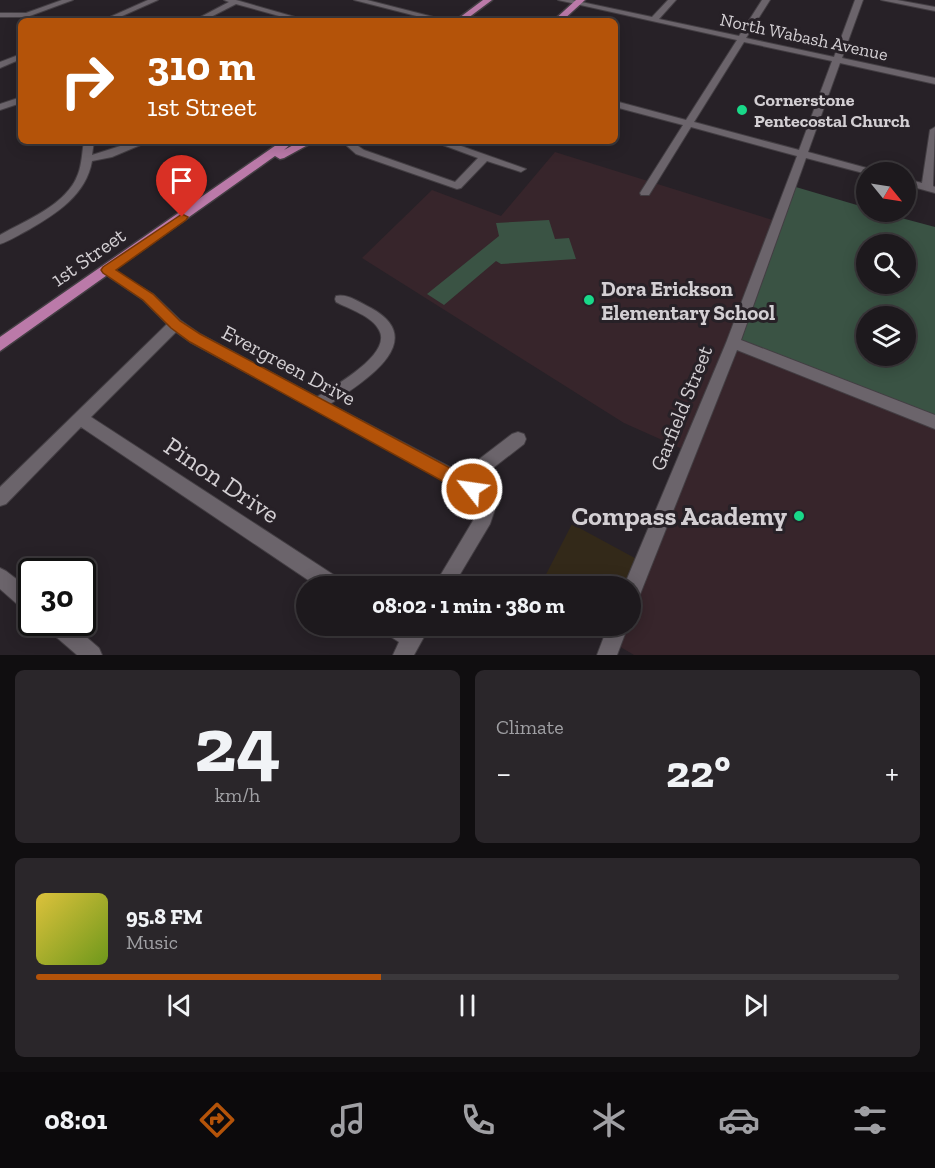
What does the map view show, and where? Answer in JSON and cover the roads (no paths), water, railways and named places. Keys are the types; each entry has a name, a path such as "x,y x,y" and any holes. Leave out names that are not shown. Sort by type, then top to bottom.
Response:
{"main road":[{"path":"463,18 489,0"},
{"path":"560,18 579,2"},
{"name":"1st Street","path":"0,345 285,144"},
{"name":"1st Street","path":"201,204 273,159 304,144"}],"street":[{"path":"0,15 27,15 69,0"},
{"path":"112,18 154,0"},
{"path":"358,0 432,18"},
{"name":"North Wabash Avenue","path":"562,0 935,81"},
{"path":"654,20 672,0"},
{"path":"645,193 766,0"},
{"name":"Garfield Street","path":"638,576 733,343 859,0"},
{"path":"885,0 935,9"},
{"path":"202,18 231,1 286,18"},
{"path":"0,65 18,57"},
{"path":"0,107 18,101"},
{"path":"618,105 856,168"},
{"path":"916,185 931,189 935,130"},
{"path":"2,236 63,200 82,179 89,144"},
{"path":"87,159 108,155 137,144"},
{"path":"354,144 352,146 360,152 454,189 485,157"},
{"path":"446,144 521,169"},
{"name":"Evergreen Drive","path":"107,270 148,297 176,324 195,338 462,482 483,496 488,506 484,519 449,576"},
{"path":"318,404 378,361 388,341 386,327 380,321 341,298"},
{"path":"0,498 176,324"},
{"path":"733,343 935,422"},
{"name":"Pinon Drive","path":"81,418 318,576"},
{"path":"462,482 518,440"},
{"path":"0,577 18,592"},
{"path":"70,636 92,655"},
{"path":"607,655 614,636"}],"place":[{"name":"Cornerstone Pentecostal Church","path":"742,110"},
{"name":"Dora Erickson Elementary School","path":"589,300"},
{"name":"Compass Academy","path":"799,516"}]}
